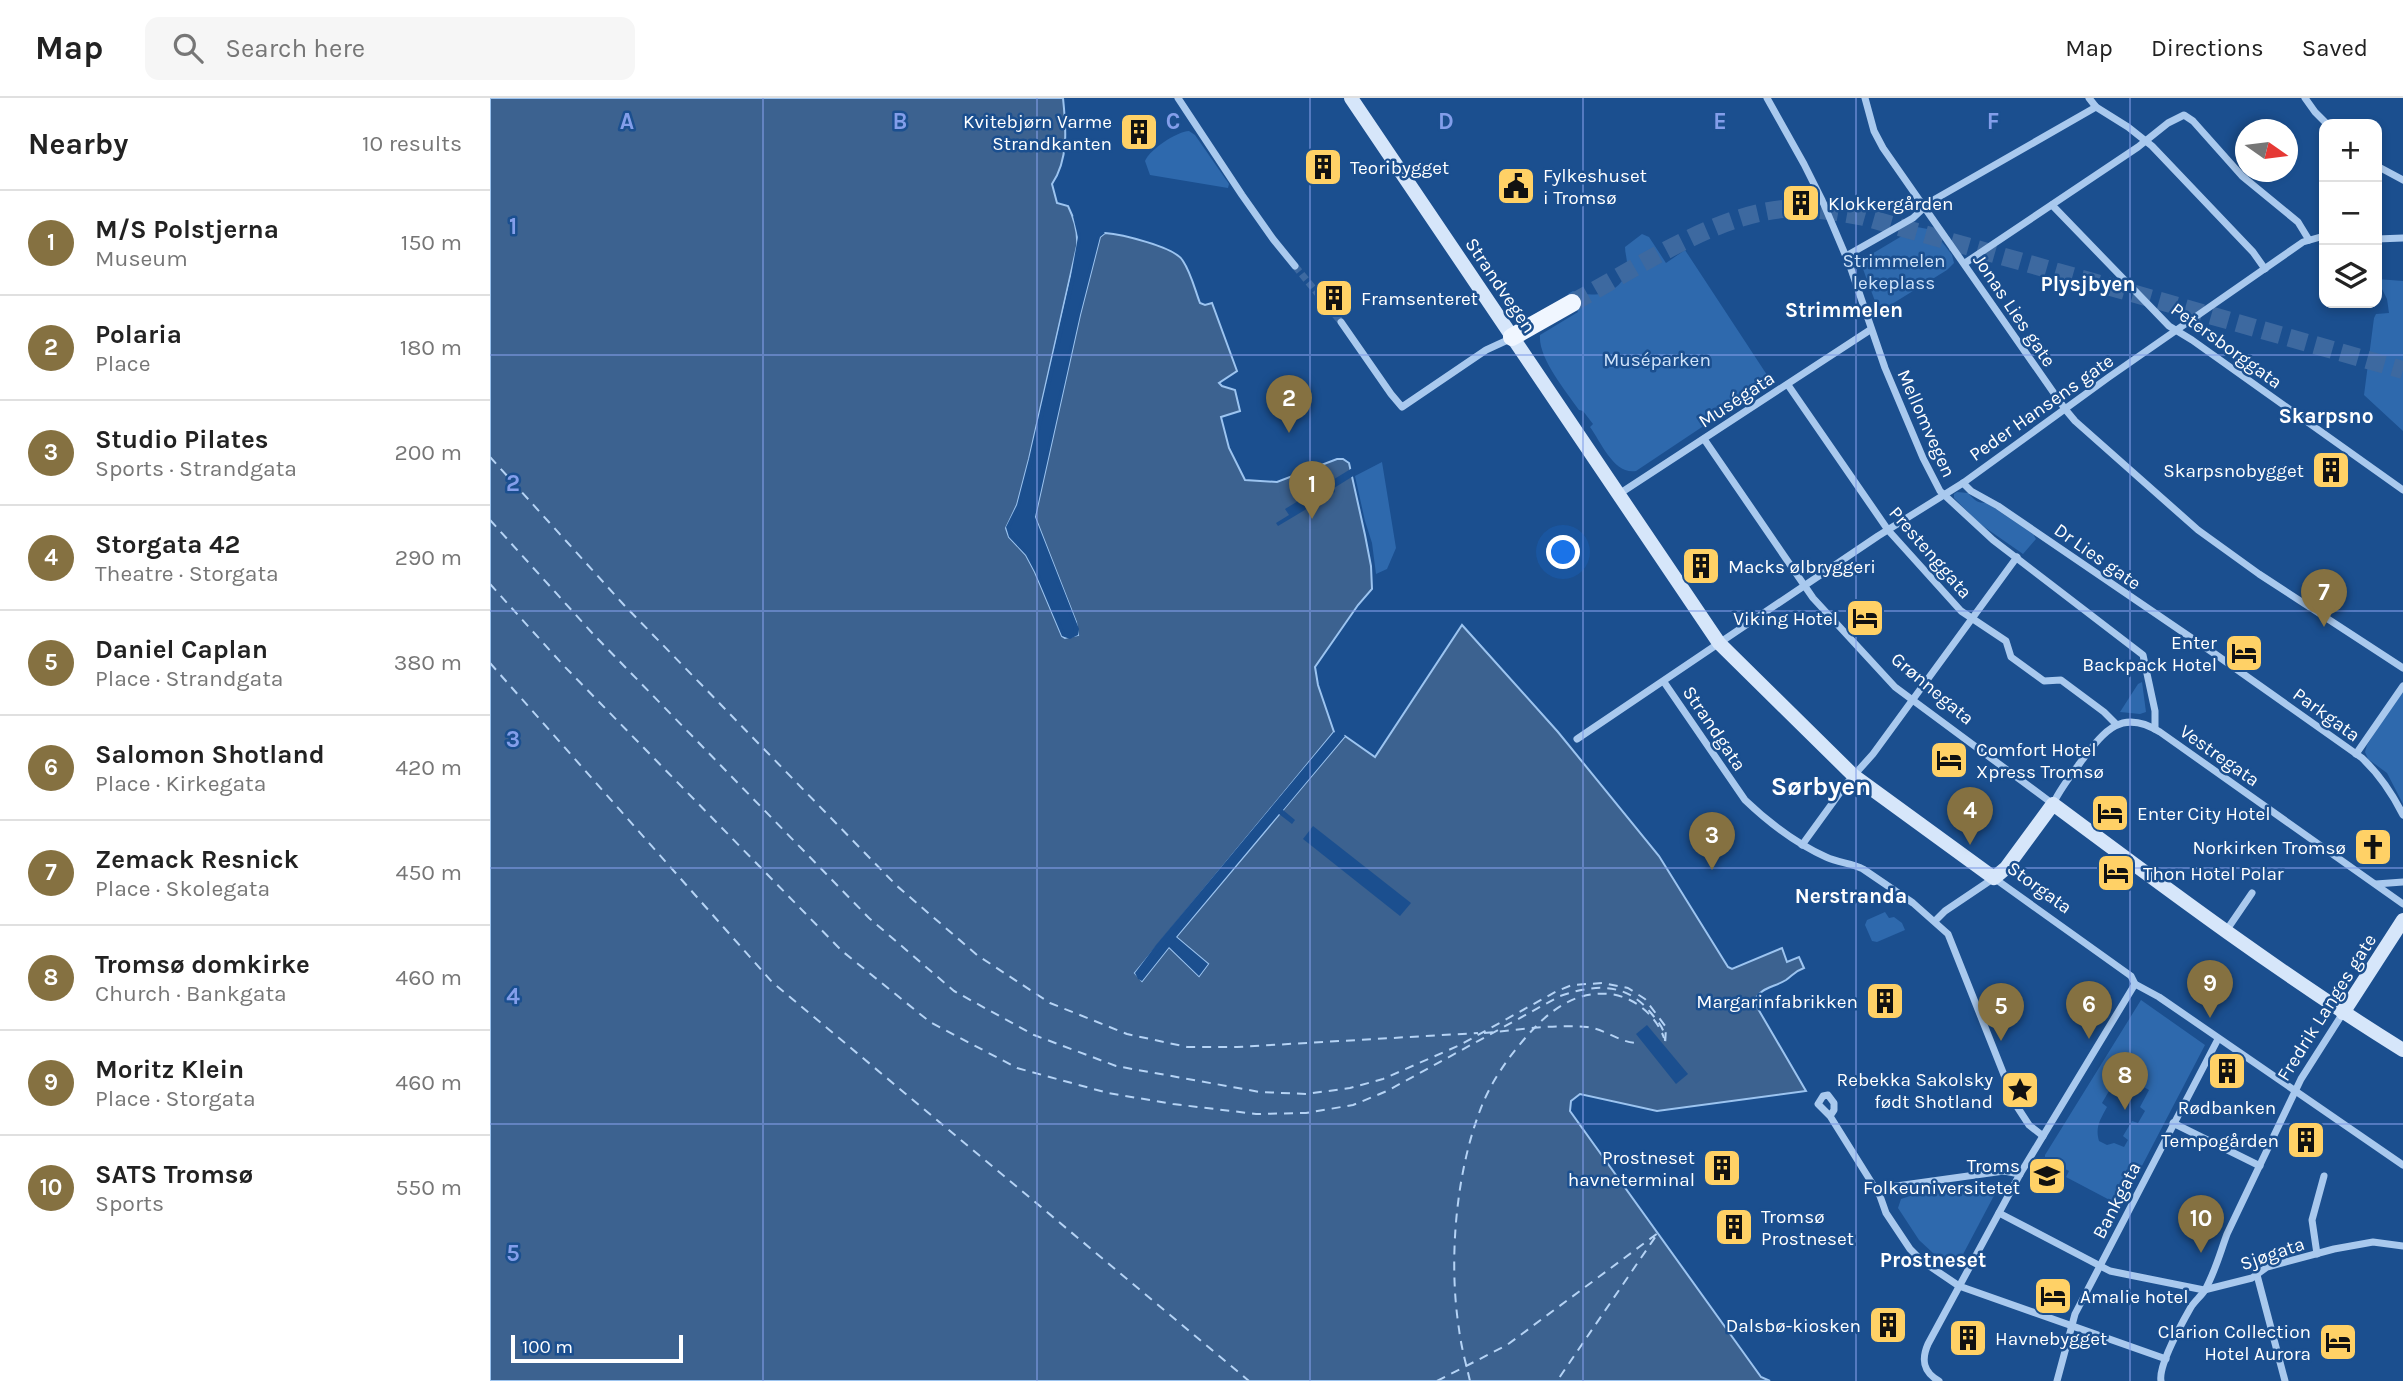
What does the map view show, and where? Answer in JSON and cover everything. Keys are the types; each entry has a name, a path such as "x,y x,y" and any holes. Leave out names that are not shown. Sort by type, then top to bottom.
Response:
{"main road":[{"path":"1513,337 1572,303"}],"street":[{"path":"1178,98 1250,206 1295,266"},
{"name":"Strandvegen","path":"1351,98 1619,494"},
{"name":"Mellomvegen","path":"1768,98 1804,164 1846,256 1870,330 1923,458 1943,494 1981,530 2143,655 2155,711 2155,729"},
{"name":"Jonas Lies gate","path":"1865,98 1874,131 1924,209 1965,263 2065,409 2093,437 2209,538 2403,668"},
{"path":"2090,98 2096,107 2144,140 2253,252 2265,269"},
{"path":"2305,98 2321,119"},
{"path":"1846,256 1913,218 1930,202 2096,107"},
{"path":"1965,263 2138,148 2144,140 2179,116 2188,116 2242,176 2298,222 2309,240"},
{"path":"2382,169 2403,180"},
{"name":"Petersborggata","path":"2052,205 2161,318 2403,490"},
{"name":"Peder Hansens gate","path":"1664,682 1888,530 1963,483 2265,269 2309,240 2319,237"},
{"path":"2382,239 2403,238"},
{"path":"1341,322 1402,407 1486,350 1513,337"},
{"name":"Muségata","path":"1619,494 1870,330"},
{"name":"Prestenggata","path":"1788,385 1888,530 1961,611 2006,641 2011,657 2044,681 2060,680 2116,724"},
{"name":"Grønnegata","path":"1704,439 1813,598 1895,687 2226,932 2343,1013 2403,1050"},
{"name":"Dr Lies gate","path":"1963,483 1971,491 1998,506 2215,654"},
{"name":"Storgata","path":"1619,494 1719,643 1854,776 2131,976 2135,984 2280,1082 2296,1090 2403,1165"},
{"path":"1802,845 1873,754 2017,557"},
{"name":"Parkgata","path":"2215,654 2375,770 2403,815"},
{"name":"Strandgata","path":"1577,739 1664,682 1745,800 1802,845 1841,864 1863,869 1935,921 1948,934 2018,1110 2029,1125 2043,1136"},
{"path":"2356,754 2403,686"},
{"name":"Vestregata","path":"2116,724 2134,723 2155,729 2403,904"},
{"path":"1935,921 2006,867 2095,742 2116,724"},
{"path":"2375,884 2403,883"},
{"path":"2226,932 2252,893"},
{"name":"Fredrik Langes gate","path":"2161,1381 2159,1374 2192,1306 2204,1290 2220,1258 2227,1234 2306,1069 2403,920"},
{"path":"1939,1381 1927,1373 1924,1356 2020,1174 2135,984"},
{"name":"Bankgata","path":"2057,1381 2072,1325 2099,1266 2218,1039"},
{"path":"1830,1116 1911,1251 1933,1269 1959,1286 2166,1359"},
{"path":"2173,1123 2260,1166"},
{"path":"1875,1189 2004,1171 2020,1174"},
{"path":"2318,1254 2312,1220 2323,1176"},
{"name":"Sjøgata","path":"1999,1213 2110,1271 2204,1290 2257,1275 2267,1267 2318,1254 2373,1242 2403,1246"},
{"path":"2257,1275 2285,1381"}],"green space":[{"path":"1189,131 1195,135 1229,184 1228,188 1150,175 1145,161 1148,156 1171,138"},
{"name":"Strimmelen lekeplass","path":"1917,227 1933,230 1952,255 1954,263 1879,312 1860,261"},
{"name":"Muséparken","path":"1642,234 1649,237 1666,263 1685,250 1771,381 1636,471 1628,471 1609,456 1590,427 1593,424 1583,411 1579,410 1554,374 1543,354 1540,335 1578,312 1568,294 1573,291 1598,294 1619,284 1627,269 1625,247"},
{"path":"2382,279 2403,281 2403,431 2364,395 2374,318 2376,314 2389,313 2382,289"},
{"path":"1382,462 1396,548 1387,569 1376,574 1372,543 1355,476"},
{"path":"1957,492 1968,493 1978,502 1987,503 2033,534 2036,539 2023,554 1980,524 1954,498"},
{"path":"2142,682 2146,712 2120,712 2138,684"},
{"path":"2403,688 2403,804 2387,773 2368,759 2365,752"},
{"path":"1885,912 1889,918 1894,917 1902,923 1905,930 1877,942 1872,941 1865,925 1867,920"},
{"path":"2141,1000 2205,1045 2121,1206 2066,1177 2069,1171 2045,1159","holes":["2138,1071 2146,1076 2142,1086 2149,1090 2140,1107 2145,1111 2138,1123 2132,1121 2123,1136 2128,1140 2124,1147 2099,1141 2098,1128 2107,1107 2102,1103 2109,1091 2115,1093 2124,1077 2132,1080"]},
{"path":"1997,1184 1998,1188 1960,1260 1953,1267 1947,1266 1919,1240 1898,1208 1901,1199 1910,1196"}],"shaded area":[{"path":"490,98 1063,98 1064,153 1052,184 1057,203 1068,206 1072,215 1077,246 1029,459 1017,505 1006,528 1009,537 1026,555 1035,572 1062,636 1065,638 1078,635 1076,622 1035,517 1080,315 1100,237 1105,233 1147,242 1178,256 1188,271 1200,303 1212,303 1237,371 1219,383 1235,390 1240,411 1221,417 1229,448 1245,480 1277,482 1337,459 1349,463 1371,566 1372,589 1315,667 1318,685 1334,732 1135,973 1142,981 1169,947 1199,976 1208,964 1176,937 1345,736 1375,757 1462,625 1558,732 1659,856 1728,967 1732,969 1782,948 1787,962 1799,957 1804,968 1763,991 1754,1002 1806,1091 1657,1111 1580,1094 1571,1101 1570,1111 1761,1377 1770,1381 490,1381"}],"pier":[{"path":"1073,216 1077,218 1081,237 1075,277 1033,460 1020,505 1010,528 1012,535 1028,553 1038,571 1065,634 1074,634 1073,624 1032,517 1077,314 1097,236 1101,231 1105,233 1100,237 1080,315 1035,517 1079,629 1078,635 1070,639 1062,636 1035,572 1026,555 1009,537 1006,527 1017,505 1029,459 1071,276 1078,237"},
{"path":"1354,467 1355,475 1334,488 1335,492 1278,526 1276,523 1289,515 1285,509"},
{"path":"1334,732 1337,734 1139,974 1141,977 1169,943 1199,971 1204,964 1173,939 1173,935 1341,735 1345,736 1283,810 1295,820 1292,824 1279,814 1176,937 1208,964 1199,976 1169,947 1142,981 1138,979 1135,973 1156,945"},
{"path":"1313,826 1411,903 1400,916 1303,839"},
{"path":"1647,1025 1688,1074 1676,1084 1636,1034"}],"ferry route":[{"path":"490,457 624,605 897,886 977,955 1050,1003 1127,1034 1187,1047 1237,1047 1478,1033"},
{"path":"490,520 594,635 869,918 954,991 1034,1035 1116,1066 1260,1092 1306,1094 1350,1088 1383,1079 1460,1045 1557,991 1572,985 1603,983 1628,988 1645,999 1666,1027 1665,1046"},
{"path":"490,584 564,666 842,951 930,1022 1017,1068 1108,1093 1173,1104 1256,1114 1306,1113 1353,1105 1387,1091 1560,996 1585,989 1609,988 1631,996 1659,1022 1665,1041"},
{"path":"490,663 772,982 1249,1381"},
{"path":"1470,1381 1456,1302 1454,1273 1457,1214 1466,1156 1483,1103 1492,1085 1508,1059 1535,1027 1553,1011 1573,999 1596,994 1627,998 1649,1014 1664,1038"},
{"path":"1484,1033 1574,1026 1600,1030 1625,1041 1638,1043"},
{"path":"1437,1381 1507,1345 1658,1233 1557,1381"}],"tunnel":[{"path":"1572,303 1674,246 1729,222 1783,209 1814,209 1864,217 2403,370"},
{"path":"1295,266 1341,322"}],"place":[{"name":"Kvitebjørn Varme Strandkanten","path":"1139,132"},
{"name":"Teoribygget","path":"1323,167"},
{"name":"Fylkeshuset i Tromsø","path":"1516,186"},
{"name":"Klokkergården","path":"1801,203"},
{"name":"Framsenteret","path":"1334,298"},
{"name":"Polaria","path":"1289,433"},
{"name":"Skarpsnobygget","path":"2331,470"},
{"name":"M/S Polstjerna","path":"1312,519"},
{"name":"Macks ølbryggeri","path":"1701,566"},
{"name":"Viking Hotel","path":"1865,618"},
{"name":"Zemack Resnick","path":"2324,627"},
{"name":"Enter Backpack Hotel","path":"2244,653"},
{"name":"Comfort Hotel Xpress Tromsø","path":"1949,760"},
{"name":"Enter City Hotel","path":"2110,813"},
{"name":"Storgata 42","path":"1970,845"},
{"name":"Norkirken Tromsø","path":"2373,847"},
{"name":"Studio Pilates","path":"1712,870"},
{"name":"Thon Hotel Polar","path":"2116,873"},
{"name":"Margarinfabrikken","path":"1885,1001"},
{"name":"Moritz Klein","path":"2210,1018"},
{"name":"Salomon Shotland","path":"2089,1039"},
{"name":"Daniel Caplan","path":"2001,1041"},
{"name":"Rødbanken","path":"2227,1071"},
{"name":"Rebekka Sakolsky født Shotland","path":"2020,1090"},
{"name":"Tromsø domkirke","path":"2125,1110"},
{"name":"Tempogården","path":"2306,1140"},
{"name":"Prostneset havneterminal","path":"1722,1168"},
{"name":"Troms Folkeuniversitetet","path":"2047,1176"},
{"name":"Tromsø Prostneset","path":"1734,1227"},
{"name":"SATS Tromsø","path":"2201,1253"},
{"name":"Amalie hotel","path":"2053,1296"},
{"name":"Dalsbø-kiosken","path":"1888,1325"},
{"name":"Havnebygget","path":"1968,1338"},
{"name":"Clarion Collection Hotel Aurora","path":"2338,1342"}],"district":[{"name":"Plysjbyen","path":"2088,284"},
{"name":"Strimmelen","path":"1844,310"},
{"name":"Skarpsno","path":"2326,416"},
{"name":"Sørbyen","path":"1821,786"},
{"name":"Nerstranda","path":"1851,896"},
{"name":"Prostneset","path":"1933,1260"}]}
